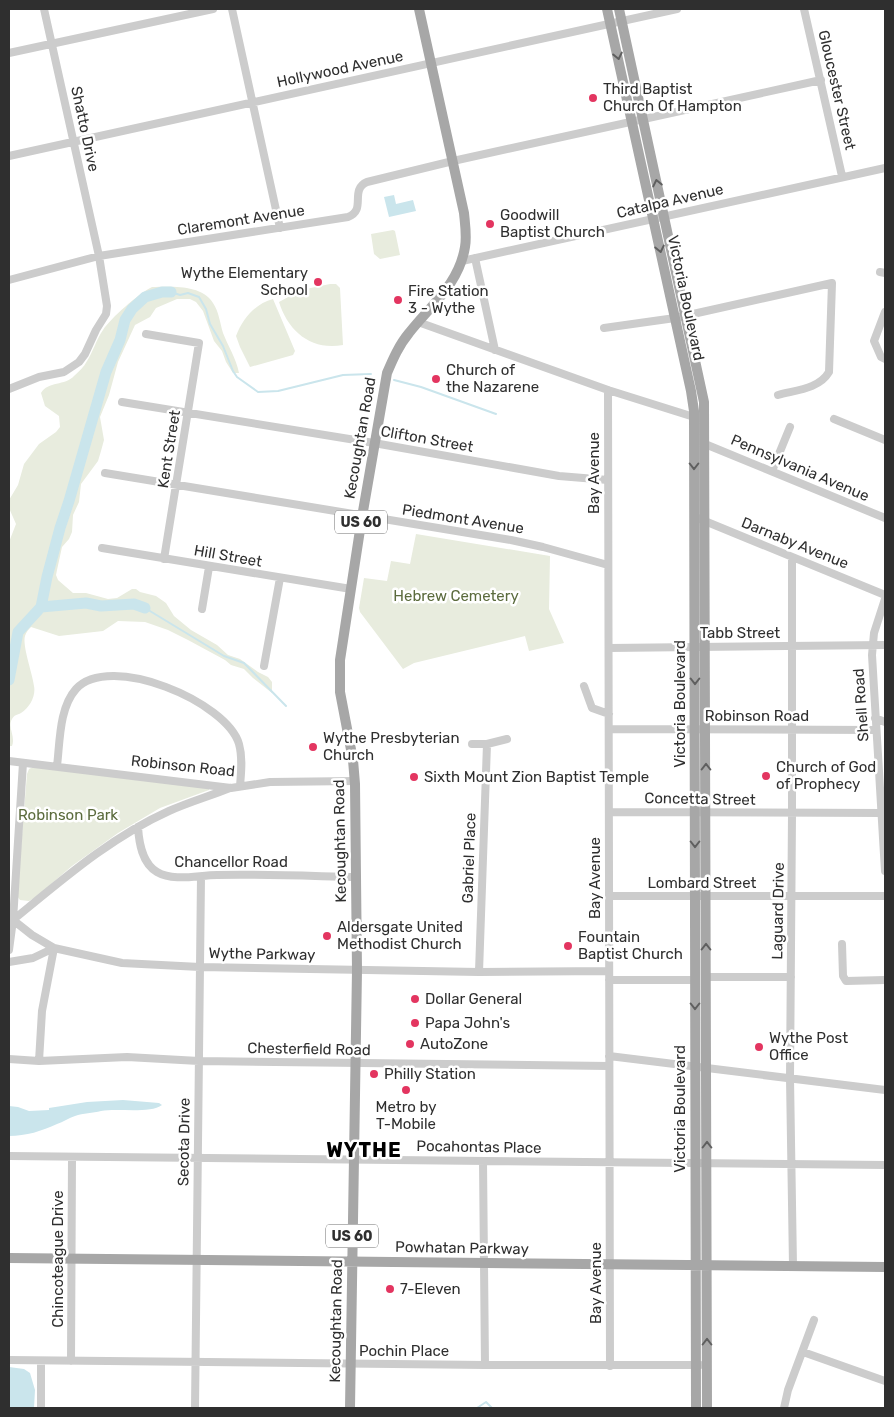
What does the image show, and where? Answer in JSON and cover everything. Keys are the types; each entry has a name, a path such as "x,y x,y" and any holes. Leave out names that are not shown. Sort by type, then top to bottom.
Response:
{"main road":[{"name":"Kecoughtan Road","path":"350,1408 357,970 355,781 353,760 340,692 340,660 387,373 400,345 446,290 462,261 466,234 464,213 419,9"},
{"name":"Victoria Boulevard","path":"607,9 692,391 694,417 694,517 706,730 707,1408"},
{"name":"Victoria Boulevard","path":"619,9 704,402 705,521 695,730 696,1408"},
{"name":"Powhatan Parkway","path":"9,1258 885,1267"}],"street":[{"name":"Shatto Drive","path":"9,389 39,377 64,372 74,366 82,358 107,310 99,256 44,9"},
{"path":"9,53 214,9"},
{"path":"232,9 254,102 280,228"},
{"name":"Hollywood Avenue","path":"9,156 677,9"},
{"name":"Gloucester Street","path":"804,9 842,176"},
{"name":"Claremont Avenue","path":"9,280 99,256 351,216 358,209 358,191 364,183 453,161 821,80"},
{"name":"Catalpa Avenue","path":"462,261 885,168"},
{"path":"475,258 495,350"},
{"path":"604,328 676,318 832,283 829,372 824,380 817,384 778,395"},
{"path":"885,312 874,341 881,357 885,359"},
{"path":"418,322 608,390 694,417"},
{"name":"Kent Street","path":"146,334 199,343 164,559"},
{"name":"Bay Avenue","path":"608,390 610,1366"},
{"name":"Clifton Street","path":"122,402 559,476 608,480"},
{"path":"834,419 885,440"},
{"path":"772,471 790,427"},
{"name":"Pennsylvania Avenue","path":"705,444 885,518"},
{"name":"Piedmont Avenue","path":"105,474 177,484 362,517 511,540 608,565"},
{"name":"Darnaby Avenue","path":"694,517 885,597"},
{"name":"Hill Street","path":"102,548 351,589"},
{"name":"Laguard Drive","path":"792,557 790,1078 793,1266"},
{"path":"202,609 209,567"},
{"path":"264,666 280,578"},
{"name":"Shell Road","path":"885,597 872,646 875,718 883,797 885,871"},
{"name":"Tabb Street","path":"609,648 885,645"},
{"path":"57,766 64,714 69,700 76,689 88,680 103,676 119,676 167,687 204,707 218,717 230,728 239,744 242,761 240,786"},
{"path":"584,686 592,708 609,714"},
{"path":"875,718 885,722"},
{"name":"Robinson Road","path":"609,730 876,730"},
{"path":"472,744 487,744 507,740"},
{"name":"Gabriel Place","path":"479,972 487,744"},
{"name":"Robinson Road","path":"9,761 231,788 270,782 355,781"},
{"path":"9,950 13,920 23,763"},
{"path":"13,920 112,843 169,810 231,788"},
{"name":"Concetta Street","path":"609,812 882,813"},
{"name":"Chancellor Road","path":"138,828 138,841 143,856 156,871 166,875 176,877 215,875 356,877"},
{"name":"Secota Drive","path":"195,1408 201,877"},
{"name":"Lombard Street","path":"609,896 885,896"},
{"name":"Wythe Parkway","path":"13,920 32,935 54,948 122,963 200,967 357,970 479,972 609,971"},
{"path":"842,944 843,976 846,981 885,980"},
{"path":"9,962 33,958 54,948"},
{"path":"39,1061 42,1011 54,948"},
{"path":"706,978 791,977"},
{"path":"609,980 695,980"},
{"path":"609,1056 885,1090"},
{"name":"Chesterfield Road","path":"9,1059 39,1061 127,1057 199,1061 609,1066"},
{"name":"Pocahontas Place","path":"9,1156 885,1165"},
{"name":"Chincoteague Drive","path":"71,1361 72,1157"},
{"path":"483,1161 485,1365"},
{"path":"784,1408 788,1390 814,1320"},
{"path":"803,1352 885,1381"},
{"name":"Pochin Place","path":"9,1360 610,1366 707,1365"},
{"path":"41,1361 41,1408"}],"green space":[{"path":"395,231 400,255 380,259 374,254 371,234"},
{"path":"336,284 340,288 343,345 321,345 302,337 288,322 279,302 301,290"},
{"path":"152,287 185,288 201,292 208,297 217,310 223,333 239,373 233,373 222,351 214,341 203,311 196,302 190,299 177,299 156,308 150,317 135,325 118,362 109,395 100,417 104,440 98,461 81,484 79,502 73,515 72,532 62,547 56,575 58,580 73,593 86,593 108,599 117,598 132,589 136,589 140,592 156,596 166,603 174,616 191,630 217,645 228,655 240,659 268,677 272,682 272,693 244,669 231,665 168,630 145,622 118,621 103,631 59,636 31,627 26,633 24,641 34,694 27,708 12,719 10,726 13,742 12,746 9,746 9,542 16,524 9,508 9,500 18,485 24,464 39,444 60,427 59,416 45,406 41,393 44,389 74,376 86,363 107,325 132,301"},
{"path":"273,299 295,351 293,355 250,367 236,336 242,323 255,308"},
{"name":"Hebrew Cemetery","path":"416,534 550,556 549,609 564,643 529,651 525,636 414,663 403,669 360,612 359,608 364,578 387,581 391,561 410,564"},
{"name":"Robinson Park","path":"33,767 209,788 209,790 160,808 118,833 72,866 36,897 29,901 20,900 17,896 27,774 29,769"}],"water":[{"path":"394,195 396,204 413,200 416,211 389,217 384,197"},
{"path":"123,1100 159,1103 162,1105 157,1108 142,1110 108,1110 81,1114 40,1131 9,1136 9,1106 29,1111 49,1110 49,1108 87,1102"},
{"path":"9,1367 24,1369 30,1373 35,1390 34,1408 9,1408"}],"waterway":[{"path":"9,680 18,632 41,607 60,528 106,372 120,340 125,320 132,309 145,297 162,292 171,292"},
{"path":"171,292 180,295 188,293 199,297 233,371 237,377 258,392 278,391 343,375 371,374"},
{"path":"394,380 421,387 496,414"},
{"path":"41,607 86,603 101,606 134,604 145,608"},
{"path":"145,608 224,656 244,663 286,706"},
{"path":"477,1408 486,1402 492,1408"}],"place":[{"name":"Third Baptist Church Of Hampton","path":"593,98"},
{"name":"Goodwill Baptist Church","path":"490,224"},
{"name":"Wythe Elementary School","path":"318,282"},
{"name":"Fire Station 3 - Wythe","path":"398,300"},
{"name":"Church of the Nazarene","path":"436,379"},
{"name":"Wythe Presbyterian Church","path":"313,747"},
{"name":"Church of God of Prophecy","path":"766,776"},
{"name":"Sixth Mount Zion Baptist Temple","path":"414,777"},
{"name":"Aldersgate United Methodist Church","path":"327,936"},
{"name":"Fountain Baptist Church","path":"568,946"},
{"name":"Dollar General","path":"415,999"},
{"name":"Papa John's","path":"415,1023"},
{"name":"AutoZone","path":"410,1044"},
{"name":"Wythe Post Office","path":"759,1047"},
{"name":"Philly Station","path":"374,1074"},
{"name":"Metro by T-Mobile","path":"406,1090"},
{"name":"7-Eleven","path":"390,1289"}],"district":[{"name":"WYTHE","path":"364,1150"}]}
